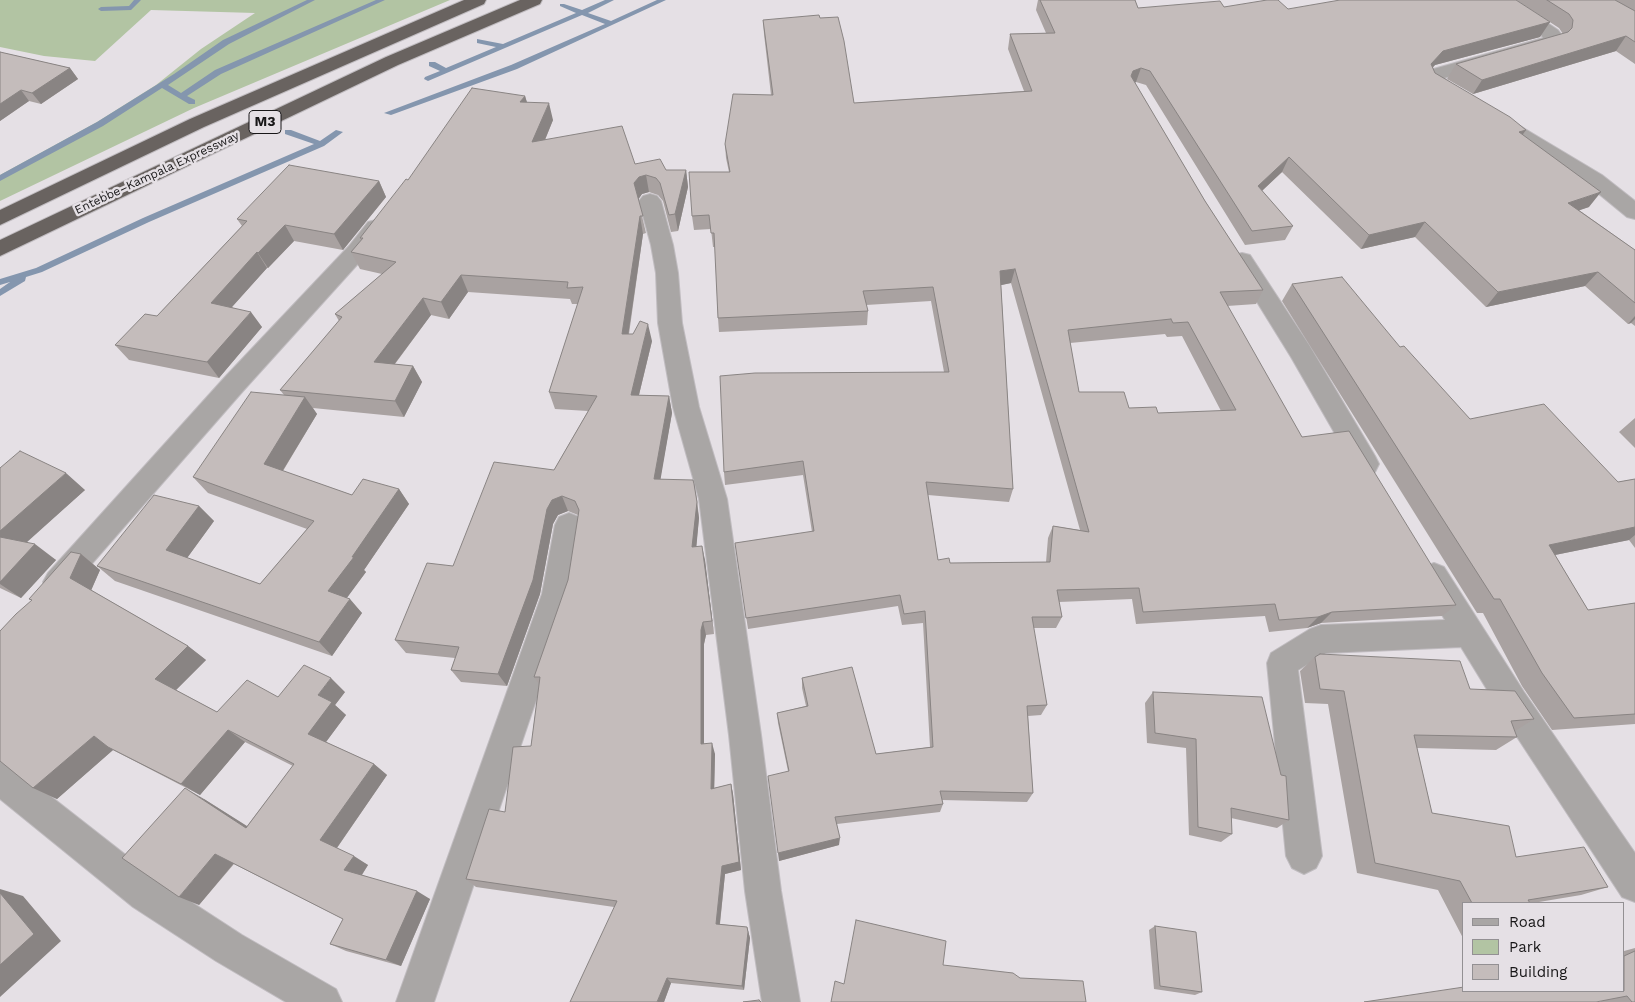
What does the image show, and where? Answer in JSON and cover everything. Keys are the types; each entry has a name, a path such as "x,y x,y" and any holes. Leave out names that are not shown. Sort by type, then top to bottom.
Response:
{"highway":[{"name":"Entebbe–Kampala Expressway","path":"0,218 196,123 478,0"},
{"name":"Entebbe–Kampala Expressway","path":"0,249 392,61 534,0"}],"street":[{"path":"1501,0 1547,30 1553,38 1552,41 1437,74 1434,78 1435,82 1595,180 1635,212"},
{"path":"650,201 662,245 667,273 670,323 686,408 713,499 745,735 762,891 781,1002"},
{"path":"45,597 234,384 357,251 391,208"},
{"path":"1228,239 1300,351 1378,484"},
{"path":"415,1002 558,594 569,525"},
{"path":"1423,557 1513,702 1635,884"},
{"path":"1304,856 1282,664 1321,639 1469,633"},
{"path":"0,778 146,894 229,948 324,1002"}],"green space":[{"path":"0,0 450,0 194,108 0,201 0,175 97,122 156,85 201,49 255,13 151,10 95,61 44,56 0,47"}],"building":[{"path":"1040,0 1135,0 1138,8 1220,1 1224,7 1278,0 1288,9 1340,0 1516,0 1550,22 1443,51 1431,64 1435,73 1510,117 1526,130 1519,132 1601,192 1568,203 1635,250 1635,303 1598,272 1498,292 1425,222 1369,235 1289,157 1258,186 1293,226 1252,231 1150,71 1141,68 1133,71 1131,76 1205,201 1263,290 1220,292 1302,437 1349,431 1456,605 1332,612 1318,617 1279,620 1275,604 1143,612 1139,588 1057,590 1062,617 1032,617 1047,705 1027,706 1033,793 940,791 943,804 835,817 840,838 778,853 768,776 789,771 777,713 808,706 802,678 852,667 876,754 933,747 925,611 904,614 900,595 746,618 735,543 814,531 803,461 724,472 720,376 755,373 949,372 933,287 863,291 868,311 718,318 714,233 711,233 709,215 692,216 689,172 730,172 725,144 733,94 773,95 763,20 819,15 820,18 838,17 844,41 854,103 1032,91 1010,34 1055,33","holes":["1015,269 1089,532 1053,526 1050,562 950,563 949,558 938,560 926,482 1013,489 1000,271","1171,319 1173,323 1188,322 1236,410 1158,413 1156,407 1129,408 1124,392 1079,392 1068,330"]},
{"path":"1547,0 1615,0 1635,11 1635,42 1626,36 1482,80 1456,64 1568,32 1572,28 1573,20 1569,14"},
{"path":"0,52 70,68 32,93 21,90 0,104"},
{"path":"472,88 525,96 520,102 549,103 532,142 622,126 635,164 660,159 666,170 686,170 675,214 669,215 660,183 656,178 646,175 639,177 634,183 643,216 640,216 622,334 633,334 640,321 648,324 631,395 669,396 654,479 693,480 694,484 697,502 692,547 702,546 712,621 703,622 701,630 701,744 712,743 711,789 731,784 739,862 722,866 716,924 747,927 742,986 667,978 657,1002 570,1002 617,901 466,879 489,809 505,812 513,747 531,746 540,677 534,677 568,580 579,510 575,501 562,496 552,500 547,509 533,580 498,674 451,670 459,647 395,640 427,563 453,566 494,462 554,470 597,396 549,392 583,287 567,288 568,282 461,275 441,302 423,298 374,362 413,366 395,401 280,390 342,317 335,314 396,262 351,252 406,179 408,180"},
{"path":"289,165 379,181 334,234 285,225 257,252 211,303 251,312 207,362 115,345 145,314 157,316 247,221 237,219"},
{"path":"1342,277 1400,347 1404,346 1470,419 1544,404 1618,482 1635,479 1635,527 1549,545 1588,610 1635,603 1635,714 1574,718 1542,673 1500,599 1494,599 1292,284"},
{"path":"251,392 305,397 264,464 352,495 363,479 399,489 352,557 354,557 328,591 350,599 319,642 97,566 154,495 199,506 166,550 260,584 314,521 193,477"},
{"path":"20,451 66,473 0,531 0,468"},
{"path":"0,537 35,544 0,582"},
{"path":"71,552 81,554 70,578 188,646 155,679 217,712 247,680 278,697 304,665 331,678 318,695 332,702 308,734 374,764 320,840 354,856 344,870 417,891 386,960 330,944 343,919 215,854 179,897 122,858 185,788 246,828 294,764 228,730 181,784 108,747 94,736 33,788 0,761 0,631 32,600 29,599"},
{"path":"1320,654 1460,661 1470,689 1515,691 1534,719 1511,721 1517,737 1414,735 1432,813 1509,826 1516,857 1584,847 1608,887 1528,900 1529,902 1471,902 1460,881 1375,863 1344,691 1320,689 1315,657"},
{"path":"1153,692 1262,697 1281,775 1286,776 1289,820 1231,808 1232,834 1198,827 1196,739 1155,733"},
{"path":"0,893 34,934 0,965"},
{"path":"856,920 946,941 943,965 1013,973 1020,978 1083,981 1086,1002 831,1002 835,981 844,984"},
{"path":"1155,926 1196,932 1202,992 1160,986"},
{"path":"1635,951 1635,1002 1632,1002 1627,996 1596,1002 1364,1002 1462,987 1462,992 1625,992 1625,956"},
{"path":"759,1000 761,1002 743,1002"}],"waterway":[{"path":"101,9 131,8 138,0"},
{"path":"162,85 226,42 312,0"},
{"path":"181,96 218,72 382,0"},
{"path":"582,13 611,0"},
{"path":"582,13 611,24 663,0"},
{"path":"562,5 582,13"},
{"path":"428,79 582,13"},
{"path":"388,113 514,67 605,26"},
{"path":"480,41 503,46"},
{"path":"432,64 446,71"},
{"path":"0,178 100,124 162,85"},
{"path":"162,85 181,96"},
{"path":"181,96 192,102"},
{"path":"288,132 321,144"},
{"path":"321,144 339,132"},
{"path":"0,282 39,270 146,220 321,144"},
{"path":"0,293 22,279"}]}
